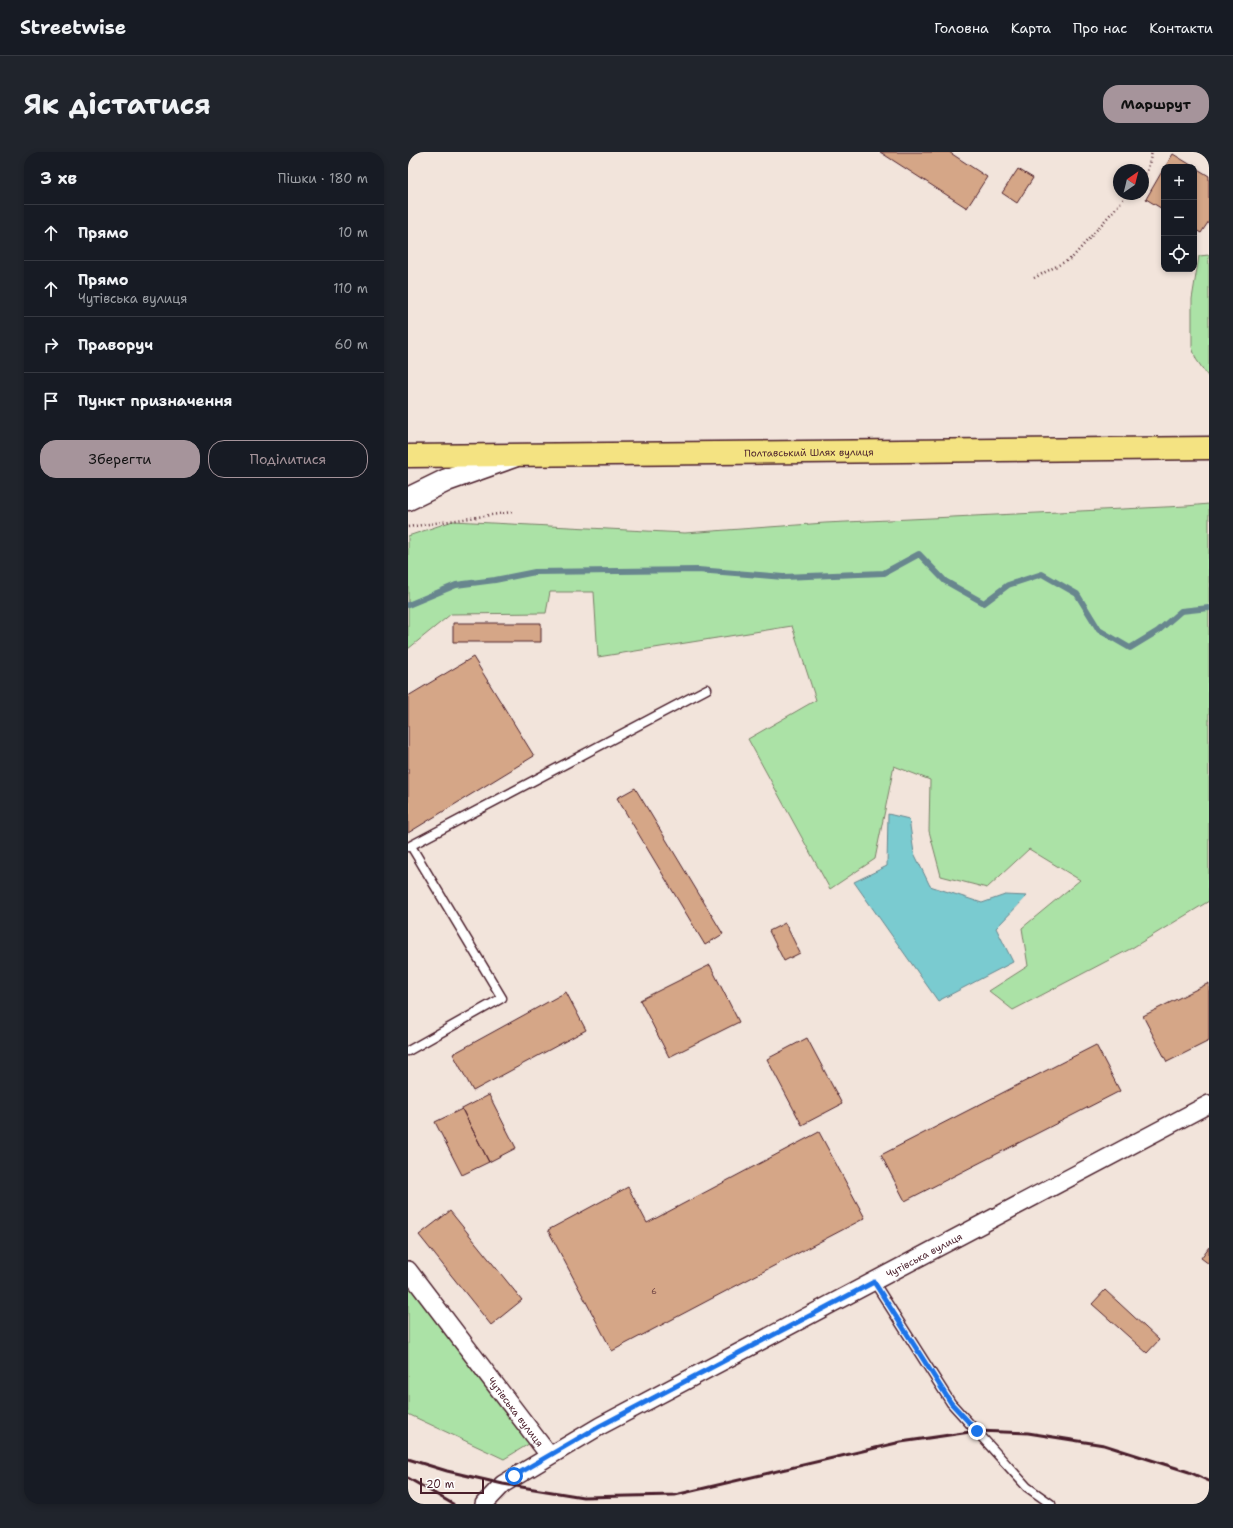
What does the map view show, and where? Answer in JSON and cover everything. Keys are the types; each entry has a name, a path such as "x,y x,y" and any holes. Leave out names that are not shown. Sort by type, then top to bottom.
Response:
{"main road":[{"path":"1178,448 1209,433"},
{"name":"Полтавський Шлях вулиця","path":"408,456 1209,448"},
{"path":"408,499 447,480 518,454"}],"street":[{"name":"Чутівська вулиця","path":"408,1270 549,1455 600,1426 1209,1104"},
{"path":"484,1504 503,1484 549,1455"}],"lane":[{"path":"408,1051 502,998 409,847 707,689"},
{"path":"874,1282 951,1403 1027,1487 1051,1504"}],"path":[{"path":"1149,164 1152,152"},
{"path":"1034,278 1072,258 1123,200"},
{"path":"408,527 512,512"}],"green space":[{"path":"1209,255 1209,378 1196,359 1192,347 1192,299 1199,256"},
{"path":"1209,504 1209,901 1132,948 1013,1010 989,991 1028,966 1022,928 1080,880 1029,849 987,888 941,876 929,831 930,780 894,766 875,859 830,889 748,739 816,700 792,626 598,657 594,592 550,592 546,613 451,614 408,649 408,536 453,521 685,533 825,523"},
{"path":"408,1268 542,1436 504,1459 408,1414"}],"water":[{"path":"888,814 909,819 914,853 930,886 982,903 1005,895 1027,896 996,928 1013,962 938,1001 854,882 887,866"}],"building":[{"path":"880,152 949,152 987,177 967,208"},
{"path":"1173,154 1189,164 1167,164"},
{"path":"1018,169 1033,178 1017,203 1002,193"},
{"path":"1197,169 1209,176 1209,221 1201,233 1197,231"},
{"path":"1161,173 1161,208 1148,200 1149,200 1149,194"},
{"path":"453,623 541,623 541,642 453,642"},
{"path":"473,657 534,756 408,833 408,696"},
{"path":"635,788 723,934 705,945 617,798"},
{"path":"785,923 800,953 784,961 769,931"},
{"path":"710,965 739,1022 669,1057 640,1000"},
{"path":"1209,983 1209,1041 1167,1062 1143,1016"},
{"path":"566,992 586,1030 473,1091 453,1054"},
{"path":"807,1038 842,1104 802,1125 767,1059"},
{"path":"1096,1045 1120,1091 905,1201 881,1155"},
{"path":"489,1095 516,1148 489,1162 462,1109"},
{"path":"462,1109 489,1162 462,1175 435,1122"},
{"path":"819,1132 865,1218 612,1351 548,1230 628,1187 647,1223"},
{"path":"450,1211 522,1300 491,1325 419,1235"},
{"path":"1209,1247 1209,1264 1201,1258"},
{"path":"1105,1290 1159,1340 1147,1353 1092,1304"}],"waterway":[{"path":"408,605 456,585 495,580 535,572 698,570 783,577 884,573 919,554 945,581 984,603 1008,585 1042,574 1077,594 1099,630 1130,648 1158,631 1181,611 1209,608"}],"railway":[{"path":"408,1459 447,1471 503,1484 583,1497 675,1495 901,1442 977,1431 1028,1433 1104,1445 1189,1472 1209,1481"},
{"path":"408,1478 453,1504"}],"route":[{"path":"514,1476 600,1426 874,1282 951,1403 977,1431"}]}
